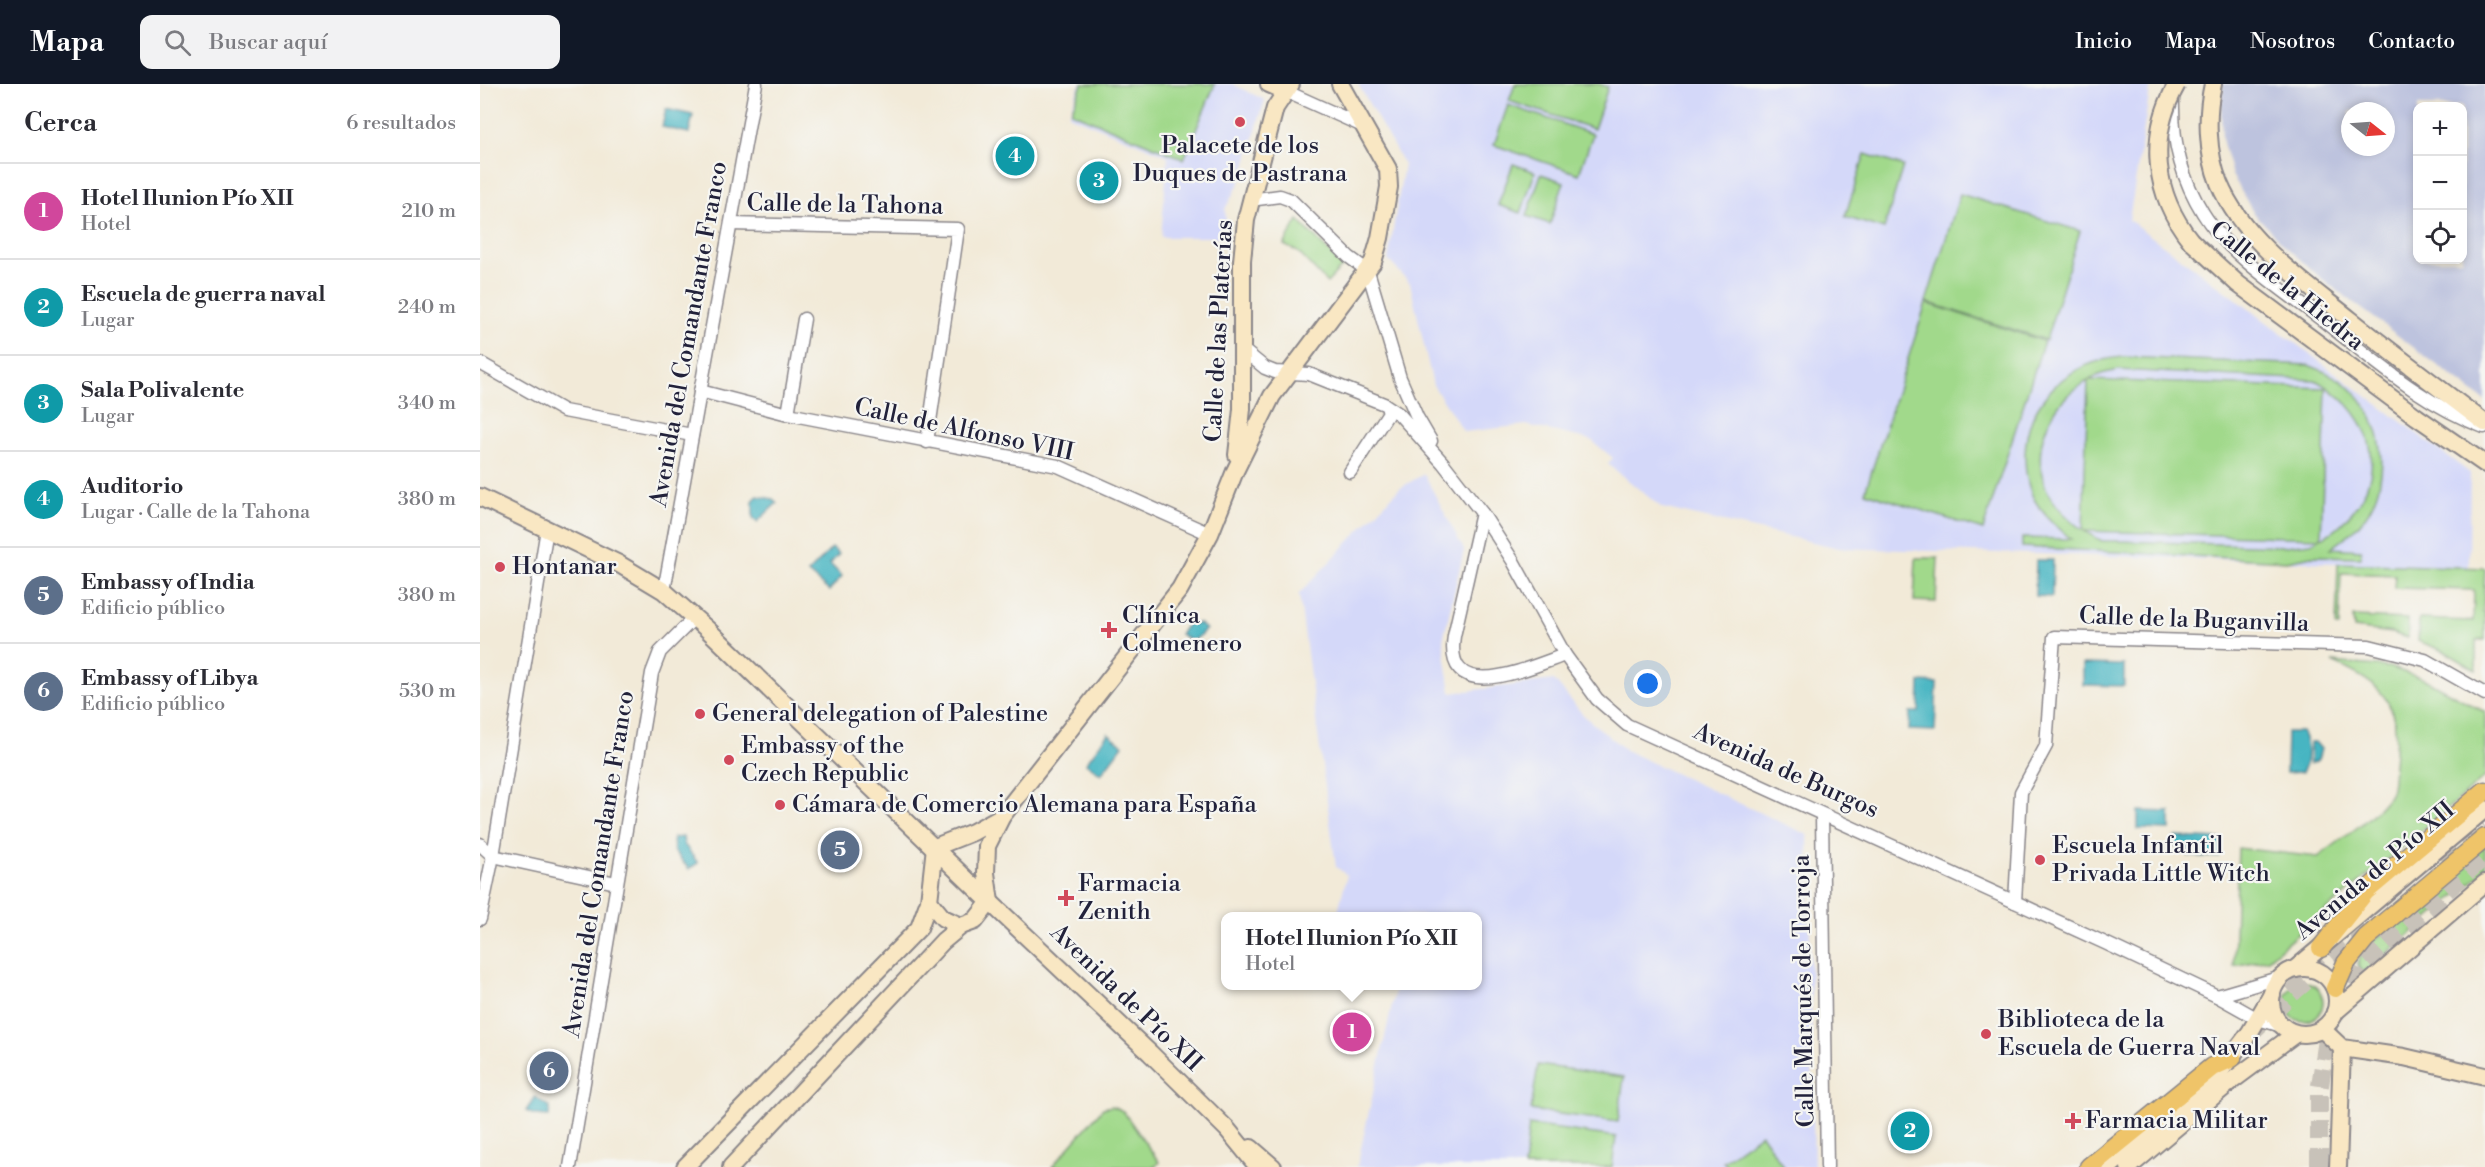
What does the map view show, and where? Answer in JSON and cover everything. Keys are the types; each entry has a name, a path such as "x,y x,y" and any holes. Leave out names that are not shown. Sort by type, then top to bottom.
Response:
{"main road":[{"path":"1269,84 1288,88"},
{"path":"730,1167 943,941 961,926 975,921 990,902 986,873 987,846 1002,816 1180,589 1210,534 1235,471 1272,396 1287,373 1368,271 1377,254 1389,177 1385,162 1340,84"},
{"name":"Calle de la Hiedra","path":"2175,84 2164,111 2158,148 2162,185 2169,208 2178,225 2215,264 2238,284 2397,403 2485,464"},
{"name":"Calle de la Hiedra","path":"2213,84 2208,130 2219,183 2246,226 2287,267 2485,425"},
{"name":"Calle de las Platerías","path":"1235,471 1242,409 1243,242 1250,200 1275,108 1288,88"},
{"name":"Avenida de Pío XII","path":"480,497 620,564 664,591 935,847 1227,1129 1273,1167"},
{"path":"2321,948 2366,891 2485,791"},
{"name":"Avenida de Pío XII","path":"2288,973 2321,948 2485,809"},
{"path":"686,1167 919,928 929,901 935,847 973,832 1002,816"},
{"path":"973,832 987,846"},
{"path":"2485,838 2366,938 2346,963 2335,988 2337,1003 2335,1012 2330,1022 2322,1029 2342,1048 2404,1057 2485,1076"},
{"path":"2335,1012 2485,883"},
{"path":"929,901 943,918 961,926"},
{"path":"2109,1167 2219,1073 2234,1055 2272,994 2288,973 2306,968 2317,971 2326,977 2335,988"},
{"path":"2129,1167 2289,1030 2275,1017 2271,1006 2272,994"},
{"name":"Avenida de Burgos","path":"2289,1030 2308,1034 2322,1029"},
{"path":"2338,1167 2342,1048"},
{"path":"2089,1167 2212,1067 2234,1055"},
{"name":"Avenida de Pío XII","path":"1227,1129 1258,1167"}],"street":[{"name":"Avenida del Comandante Franco","path":"664,591 756,84"},
{"name":"Calle de la Hiedra","path":"2175,84 2173,116 2177,156 2190,190 2203,214 2216,231 2265,276 2420,394 2459,417 2485,425"},
{"path":"1288,88 1365,127"},
{"path":"1250,200 1280,196 1291,200 1349,257 1368,271 1400,378 1417,417 1443,463"},
{"name":"Calle de la Tahona","path":"731,224 958,229 927,442"},
{"path":"788,414 804,319"},
{"path":"1243,350 1265,368 1315,376 1391,409 1408,423 1443,463"},
{"path":"480,363 564,411 692,435"},
{"name":"Calle de Alfonso VIII","path":"700,391 788,414 1058,466 1210,534"},
{"path":"1350,472 1391,409"},
{"name":"Avenida de Burgos","path":"1443,463 1482,513 1513,561 1565,655 1597,699 1627,725 2016,902 2217,996 2258,1019 2289,1030"},
{"path":"1482,513 1454,636 1452,650 1455,664 1462,672 1478,678 1491,678 1565,655"},
{"path":"480,919 493,856 547,530"},
{"name":"Avenida del Comandante Franco","path":"570,1167 652,673 660,652 694,618"},
{"name":"Calle de la Buganvilla","path":"2016,902 2021,792 2046,746 2054,637 2369,646 2425,660 2485,694"},
{"name":"Calle Marqués de Torroja","path":"1822,815 1827,1167"},
{"path":"480,844 493,856 616,883"},
{"path":"2217,996 2288,973"}],"shaded area":[{"path":"1080,84 1232,84 1265,100 1241,180 1225,209 1227,237 1161,237 1168,156 1068,115"},
{"path":"1358,84 2151,84 2129,220 2470,473 2469,567 1839,548 1662,508 1608,464 1613,458 1591,440 1526,425 1464,432 1433,385 1410,283 1388,260 1404,165"},
{"path":"2223,84 2485,84 2485,401 2321,278 2285,246 2253,212 2232,175 2222,139"},
{"path":"1424,474 1464,550 1443,640 1451,693 1554,680 1585,717 1627,751 1808,835 1814,1167 1357,1167 1395,990 1482,990 1482,912 1338,912 1347,875 1336,867 1299,594 1400,488"}],"green space":[{"path":"1082,84 1215,84 1184,159 1071,112"},
{"path":"1515,84 1599,84 1608,87 1594,129 1509,101"},
{"path":"1508,105 1593,134 1579,174 1494,145"},
{"path":"1865,154 1903,166 1884,229 1845,217"},
{"path":"1513,164 1535,172 1521,213 1498,205"},
{"path":"1541,174 1564,182 1550,224 1527,216"},
{"path":"1960,194 2080,231 2046,340 1926,302"},
{"path":"1298,220 1343,266 1327,283 1298,252 1284,245"},
{"path":"1926,303 2044,341 1983,530 1865,492"},
{"path":"2123,357 2308,365 2343,382 2361,399 2370,414 2381,449 2382,466 2374,501 2358,526 2331,548 2361,550 2361,557 2312,556 2287,561 2022,547 2022,538 2071,539 2046,516 2032,494 2025,465 2028,434 2034,416 2054,386 2085,366","holes":["2118,370 2315,380 2333,391 2348,405 2359,420 2367,437 2371,455 2370,473 2364,492 2353,511 2342,523 2321,538 2326,388 2089,380","2088,381 2083,530 2062,511 2049,494 2040,457 2042,441 2054,413 2063,400","2084,531 2319,538 2311,543 2286,546 2102,541"]},
{"path":"1916,558 1938,558 1936,602 1914,601"},
{"path":"2338,563 2485,568 2483,612 2485,612 2485,640 2476,640 2476,670 2444,651 2418,641 2419,619 2473,621 2474,590 2394,588 2395,575 2341,573 2339,627 2336,627"},
{"path":"2353,617 2408,619 2408,638 2392,633 2354,628"},
{"path":"2332,662 2389,667 2424,679 2485,712 2485,777 2268,959 2234,966 2238,848 2318,857 2365,821 2391,793 2396,743 2392,711 2386,699 2365,679"},
{"path":"2485,845 2485,871 2366,971 2360,971 2358,964 2363,950"},
{"path":"2304,983 2318,988 2323,1002 2318,1016 2304,1021 2290,1016 2285,1002 2290,988"},
{"path":"1538,1065 1624,1077 1618,1122 1531,1110"},
{"path":"1112,1106 1123,1111 1159,1162 1155,1167 1052,1167 1103,1108"},
{"path":"1529,1125 1616,1137 1612,1167 1524,1167"},
{"path":"1761,1134 1784,1167 1727,1167 1723,1161"}],"water":[{"path":"666,109 693,115 689,133 662,127"},
{"path":"757,496 773,499 777,503 757,522 753,518 753,501"},
{"path":"832,548 839,554 830,564 842,576 829,591 808,573"},
{"path":"2036,560 2053,560 2052,597 2035,596"},
{"path":"1189,622 1194,625 1198,623 1206,629 1196,639 1190,640 1180,634"},
{"path":"2083,664 2124,665 2124,686 2083,685"},
{"path":"1920,682 1937,683 1935,731 1909,730 1910,712 1919,712"},
{"path":"2287,732 2302,732 2304,736 2307,758 2302,772 2286,773"},
{"path":"1108,733 1123,745 1101,774 1086,763"},
{"path":"2310,742 2315,742 2321,749 2318,760 2310,764"},
{"path":"2138,811 2170,812 2170,830 2138,829"},
{"path":"683,837 684,844 698,863 689,869 674,851 673,838"},
{"path":"2175,837 2221,839 2219,857 2189,856 2189,848 2175,847"},
{"path":"535,1097 550,1107 549,1116 534,1115 526,1111"}],"tunnel":[{"path":"2443,862 2485,826"},
{"path":"2319,1167 2319,1092 2330,1020 2364,965 2485,856"},
{"path":"2253,1031 2370,925"}],"place":[{"name":"Palacete de los Duques de Pastrana","path":"1240,122"},
{"name":"Auditorio","path":"1015,156"},
{"name":"Sala Polivalente","path":"1099,181"},
{"name":"Hontanar","path":"500,567"},
{"name":"Clínica Colmenero","path":"1109,630"},
{"name":"General delegation of Palestine","path":"700,714"},
{"name":"Embassy of the Czech Republic","path":"729,760"},
{"name":"Cámara de Comercio Alemana para España","path":"780,805"},
{"name":"Embassy of India","path":"840,850"},
{"name":"Escuela Infantil Privada Little Witch","path":"2040,860"},
{"name":"Farmacia Zenith","path":"1066,898"},
{"name":"Hotel Ilunion Pío XII","path":"1352,1032"},
{"name":"Biblioteca de la Escuela de Guerra Naval","path":"1986,1034"},
{"name":"Embassy of Libya","path":"549,1071"},
{"name":"Farmacia Militar","path":"2073,1121"},
{"name":"Escuela de guerra naval","path":"1910,1131"}]}
